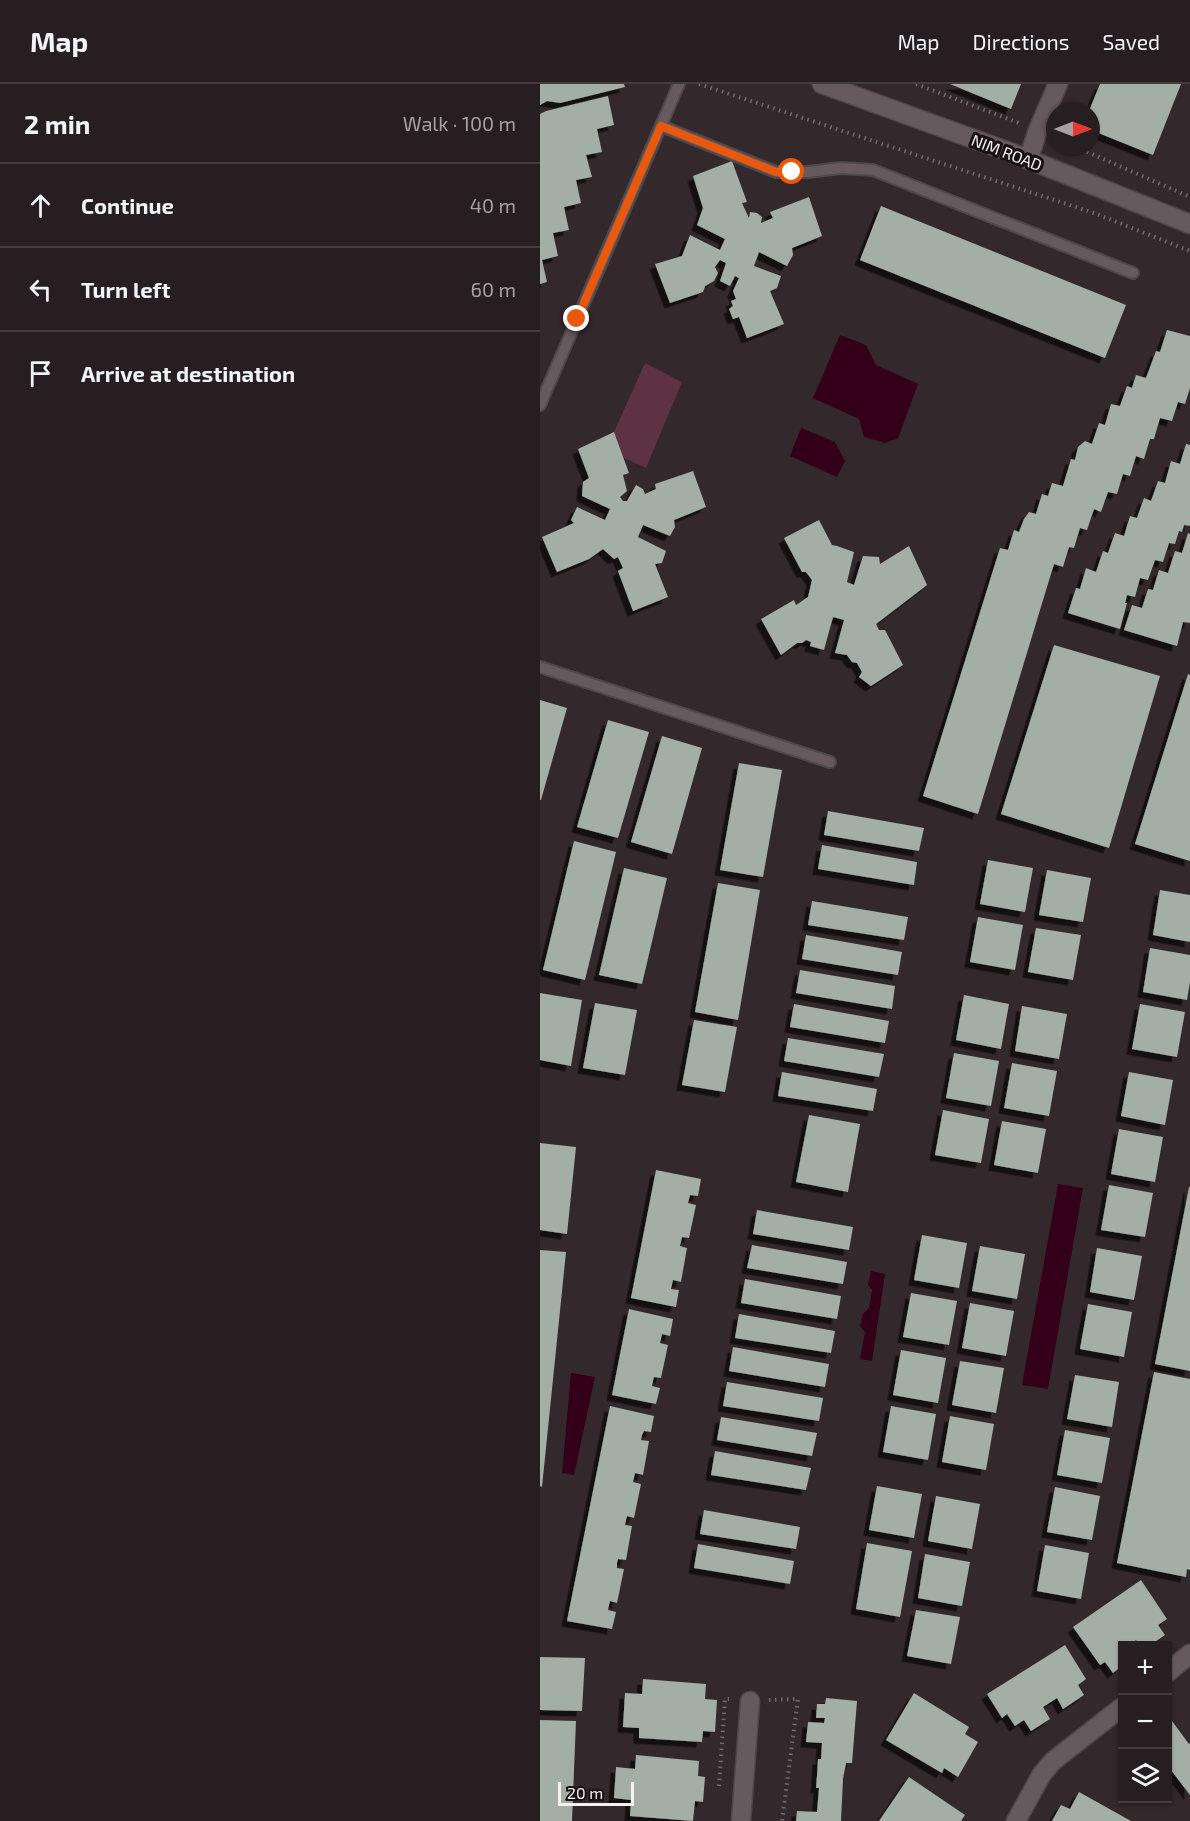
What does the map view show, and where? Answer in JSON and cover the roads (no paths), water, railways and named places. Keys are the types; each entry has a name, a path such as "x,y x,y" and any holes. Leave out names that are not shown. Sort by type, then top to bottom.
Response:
{"street":[{"name":"NIM ROAD","path":"822,84 1028,160 1190,224"},
{"path":"1028,160 1058,84"},
{"path":"1172,1668 1190,1654"},
{"path":"741,1821 750,1701"},
{"path":"1016,1821 1042,1774 1053,1761 1118,1710"}],"lane":[{"path":"540,405 679,84"},
{"path":"661,126 776,172 808,172 841,168 873,170 1133,273"},
{"path":"540,667 830,762"}]}
